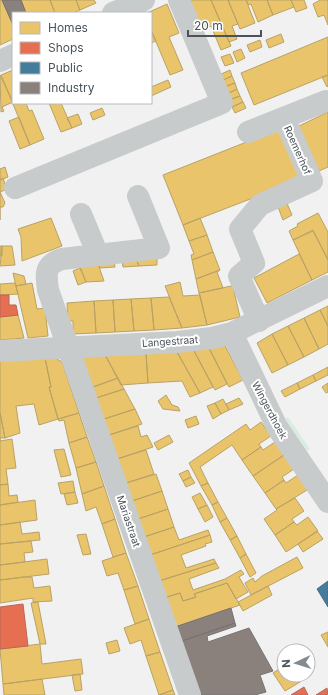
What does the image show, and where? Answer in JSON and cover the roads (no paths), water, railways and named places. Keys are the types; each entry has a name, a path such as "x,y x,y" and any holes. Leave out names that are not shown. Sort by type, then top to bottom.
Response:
{"street":[{"path":"115,12 144,0"},
{"path":"15,188 222,103 179,0"},
{"path":"0,61 12,55"},
{"path":"248,132 326,101"},
{"name":"Roemerhof","path":"259,321 239,276 254,263 240,229 260,205 312,181 284,118"},
{"path":"82,214 98,255 159,248 138,196"},
{"name":"Mariastraat","path":"98,255 62,259 54,262 48,268 46,276 48,290 69,346 190,695"},
{"name":"Langestraat","path":"0,351 69,346 177,342 232,333 328,286"},
{"name":"Wingerdhoek","path":"232,333 277,427 328,502"}]}
